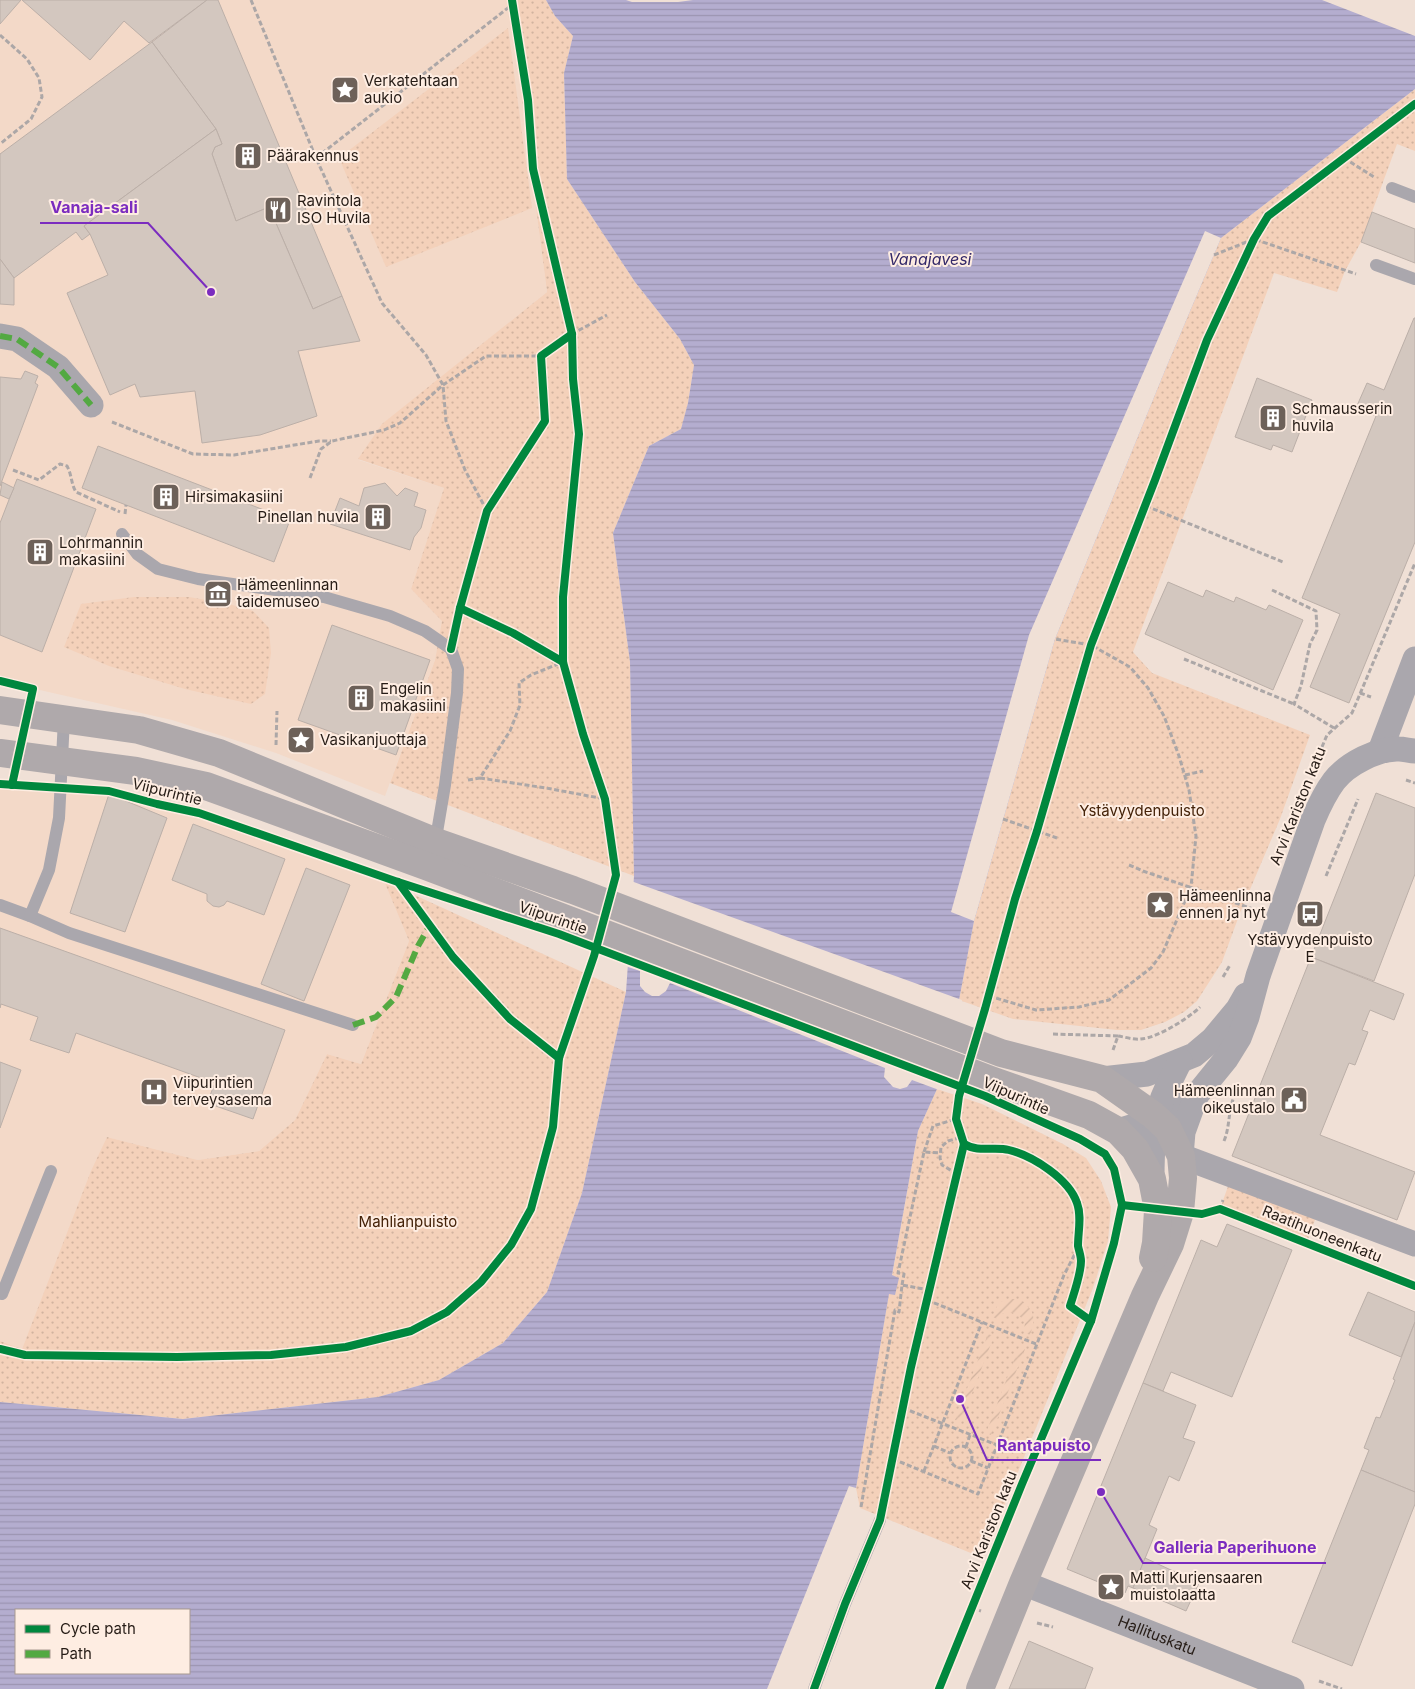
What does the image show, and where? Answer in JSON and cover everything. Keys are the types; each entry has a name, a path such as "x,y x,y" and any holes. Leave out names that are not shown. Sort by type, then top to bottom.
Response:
{"main road":[{"path":"0,710 139,730 219,753 436,842 573,890 1001,1053 1102,1079 1168,1129 1180,1156"},
{"name":"Viipurintie","path":"0,753 136,771 206,786 426,866 991,1080 1089,1115 1118,1131"},
{"name":"Arvi Kariston katu","path":"1118,1131 1135,1149 1152,1179 1158,1210 1156,1243 1146,1296"},
{"name":"Arvi Kariston katu","path":"980,1689 1023,1583 1170,1244 1180,1212 1183,1178 1180,1156"}],"street":[{"path":"0,336 17,339 58,367 90,405"},
{"path":"1415,659 1380,751 1399,749 1415,752"},
{"name":"Arvi Kariston katu","path":"1118,1131 1157,1119 1196,1096 1212,1077 1239,1038 1258,976 1321,801 1335,780 1356,763 1380,751"},
{"name":"Arvi Kariston katu","path":"1102,1079 1147,1074 1194,1054 1213,1039 1238,1009 1258,976"},
{"name":"Arvi Kariston katu","path":"1152,1179 1153,1142 1157,1119 1162,1098 1180,1061"},
{"name":"Arvi Kariston katu","path":"1180,1156 1183,1132 1196,1096"},
{"path":"1152,1179 1180,1156"},
{"name":"Raatihuoneenkatu","path":"1180,1156 1415,1244"},
{"name":"Hallituskatu","path":"1023,1583 1292,1689"}],"lane":[{"path":"1392,188 1415,197"},
{"path":"1376,265 1415,279"},
{"path":"122,534 137,554 158,569 198,579 324,597 390,616 425,632 451,649 458,669 457,693 446,785 436,842 426,866"},
{"path":"30,916 49,870 59,818 64,719"},
{"path":"0,905 68,933 353,1025"},
{"path":"0,1293 2,1294 51,1171"},
{"path":"814,1689 845,1604 880,1520"}],"path":[{"path":"251,0 316,158 382,303 426,355 443,385 446,421 465,470 487,511"},
{"path":"316,158 512,2 514,14"},
{"path":"0,35 27,59 39,78 42,97 31,119 0,144"},
{"path":"1336,164 1352,152"},
{"path":"1344,158 1392,188"},
{"path":"1250,247 1259,231"},
{"path":"1214,255 1254,238 1345,271"},
{"path":"564,340 607,315"},
{"path":"570,325 572,343"},
{"path":"310,478 321,448 332,442 384,430 400,423 443,385 486,356 540,356 548,351"},
{"path":"540,356 541,365"},
{"path":"110,421 193,454 234,455 318,441 332,442"},
{"path":"318,441 321,448"},
{"path":"13,470 39,480 60,464 67,466 72,479 72,486 76,492 125,514"},
{"path":"1142,515 1149,497"},
{"path":"485,520 487,511 492,504"},
{"path":"1146,506 1283,562"},
{"path":"1272,590 1316,610 1317,630 1310,644 1301,686 1294,704"},
{"path":"991,987 988,999 1036,1010 1079,1007 1109,1000 1151,968 1163,952 1191,887 1196,836 1189,790 1164,716 1148,688 1130,667 1093,642 1055,639"},
{"path":"1088,654 1093,642"},
{"path":"563,652 563,662 566,670"},
{"path":"555,657 563,662"},
{"path":"1184,659 1294,704 1334,728"},
{"path":"480,778 510,732 520,705 519,683 531,675 563,662"},
{"path":"276,753 277,711"},
{"path":"1185,775 1203,771"},
{"path":"446,785 480,778 605,799"},
{"path":"1403,779 1415,783"},
{"path":"602,790 606,808"},
{"path":"1325,878 1359,796"},
{"path":"1003,819 1057,838"},
{"path":"1034,840 1040,822"},
{"path":"1129,864 1256,910"},
{"path":"1218,985 1232,961"},
{"path":"1048,1034 1118,1036 1141,1039 1171,1028 1194,1013 1200,1006"},
{"path":"1102,1079 1118,1036"},
{"path":"1221,1149 1228,1132 1231,1104 1235,1094"},
{"path":"860,1511 895,1310 899,1312 904,1274 898,1273 924,1152 933,1126 957,1116 963,1140 944,1144 940,1153 942,1165 958,1170 955,1184"},
{"path":"924,1152 940,1153"},
{"path":"1180,1212 1202,1214 1220,1209 1228,1212"},
{"path":"1078,1239 1081,1260"},
{"path":"894,1451 892,1462 924,1472 978,1494 1064,1275 1078,1248"},
{"path":"925,1310 932,1280"},
{"path":"902,1285 929,1290"},
{"path":"927,1300 1036,1344"},
{"path":"924,1472 982,1322"},
{"path":"903,1408 997,1445"},
{"path":"966,1447 970,1435"},
{"path":"934,1446 950,1453"},
{"path":"959,1446 966,1447 972,1455 971,1462 963,1468 955,1466 950,1460 952,1449 959,1446"},
{"path":"971,1462 988,1468"},
{"path":"974,1604 1008,1623 1030,1622 1060,1629"},
{"path":"1314,1679 1342,1689"}],"shaded area":[{"path":"0,0 506,0 519,78 547,292 481,345 359,460 444,488 411,589 443,620 435,660 385,796 276,753 172,720 0,681"},
{"name":"Viipurintien terveysasema","path":"0,784 107,793 198,817 384,881 409,941 361,1064 327,1054 295,1120 259,1151 198,1160 107,1137 22,1349 0,1341"}],"green space":[{"path":"506,0 546,0 555,16 573,36 564,73 567,179 635,282 680,339 694,365 688,403 681,429 649,446 613,533 630,662 634,876 390,783 435,660 442,621 411,589 444,488 358,459 382,424 547,292 519,78"},
{"path":"508,28 532,208 386,267 339,158"},
{"name":"Ystävyydenpuisto","path":"1415,89 1415,151 1397,144 1361,242 1345,271 1337,292 1274,273 1133,652 1152,673 1310,735 1280,819 1240,913 1222,962 1197,1001 1184,1012 1165,1022 1141,1030 1117,1030 1013,1019 959,1000 974,921 1055,639 1221,238"},
{"path":"134,597 189,597 229,604 253,611 269,628 271,653 265,694 251,704 185,689 109,666 64,647 81,604"},
{"name":"Mahlianpuisto","path":"384,881 626,992 582,1193 547,1292 503,1343 439,1380 378,1397 183,1419 0,1402 0,1341 22,1349 91,1171 107,1137 198,1160 259,1151 295,1120 327,1054 361,1064 409,941"},
{"path":"937,1089 982,1104 1063,1144 1086,1158 1101,1181 1111,1207 1108,1241 1093,1288 983,1558 860,1508 856,1488 889,1294 899,1278 892,1276 918,1131"},
{"path":"1232,1175 1319,1208 1307,1243 1220,1209"},
{"path":"1014,1299 1026,1305 1032,1312 1033,1322 1030,1335 1024,1332 1025,1322 1015,1314 1009,1312 1002,1314 999,1320 993,1317 1002,1301"},
{"path":"988,1334 994,1336 961,1422 955,1420"},
{"path":"1019,1347 1025,1349 991,1435 986,1433"}],"water":[{"name":"Vanajavesi","path":"546,0 678,2 693,0 1415,0 1415,89 1221,238 1055,639 974,921 959,1000 937,1089 918,1131 892,1275 899,1278 895,1295 889,1294 856,1488 849,1486 767,1689 0,1689 0,1402 183,1419 378,1397 439,1380 503,1343 547,1292 582,1193 626,992 634,876 630,662 613,533 649,446 681,429 688,403 694,365 680,339 635,282 567,179 564,73 573,36 555,16"}],"pier":[{"path":"1322,0 1415,0 1415,36"},
{"path":"1205,231 1221,238 1055,639 974,921 951,912 1029,635"},
{"path":"631,881 962,1000 939,1090 912,1080 907,1087 900,1089 893,1087 884,1077 885,1068 670,983 666,991 659,996 652,996 645,992 640,986 640,971 625,966"}],"building":[{"path":"0,0 21,0 0,24"},
{"path":"22,0 207,0 149,43 124,21 90,60"},
{"name":"Päärakennus","path":"207,0 218,0 342,296 313,309 269,207 236,221 212,154 215,147 222,144 216,129 152,42"},
{"path":"152,42 216,129 84,226 90,234 82,240 76,232 14,278 0,259 0,154"},
{"path":"216,129 222,144 215,147 212,154 236,221 269,207 313,309 342,296 360,341 298,351 317,416 260,435 202,443 195,391 140,397 135,384 110,395 67,293 108,275 90,234 84,226"},
{"path":"1372,212 1415,229 1415,263 1361,242"},
{"path":"0,259 14,278 14,305 0,304"},
{"path":"1414,318 1415,542 1349,703 1310,687 1340,614 1302,598 1376,416 1356,408 1367,383 1384,390"},
{"path":"25,371 38,376 35,383 38,385 0,486 0,377 21,379"},
{"name":"Schmausserin huvila","path":"1257,378 1312,400 1292,452 1273,445 1271,450 1235,437"},
{"name":"Hirsimakasiini","path":"98,446 290,520 274,562 82,488"},
{"name":"Lohrmannin makasiini","path":"17,479 96,509 42,652 0,635 0,523"},
{"path":"2,482 14,488 9,499 0,495"},
{"name":"Pinellan huvila","path":"385,483 397,496 405,488 418,493 414,506 426,510 421,528 414,537 410,550 330,524 340,498 359,506 364,488"},
{"path":"1168,582 1203,597 1206,590 1234,602 1236,597 1266,610 1269,605 1303,620 1273,690 1145,634"},
{"name":"Engelin makasiini","path":"332,625 430,660 396,755 298,720"},
{"path":"1376,793 1415,808 1415,874 1374,981 1311,957"},
{"path":"109,794 167,818 125,932 70,913"},
{"path":"193,824 285,859 264,915 227,901 219,907 213,906 207,901 207,894 172,880"},
{"path":"306,868 350,885 304,1001 261,984"},
{"path":"0,928 285,1030 253,1119 207,1103 215,1083 76,1033 69,1053 30,1040 38,1017 1,1004 0,1008"},
{"name":"Hämeenlinnan oikeustalo","path":"1311,957 1404,994 1394,1020 1370,1010 1362,1030 1368,1032 1355,1065 1349,1063 1320,1135 1415,1172 1397,1220 1232,1156"},
{"path":"0,1062 21,1070 0,1128"},
{"path":"1227,1224 1292,1250 1232,1397 1171,1372 1163,1391 1143,1383 1201,1240 1217,1247"},
{"path":"1368,1292 1415,1312 1415,1322 1401,1357 1349,1335"},
{"path":"1415,1322 1415,1492 1361,1470 1369,1450 1364,1448 1376,1417 1380,1418"},
{"path":"1143,1383 1196,1405 1183,1438 1195,1442 1179,1481 1169,1476 1149,1525 1157,1529 1133,1588 1128,1586 1125,1593 1067,1569"},
{"path":"1361,1470 1415,1492 1415,1504 1352,1666 1292,1642"},
{"path":"1145,1558 1199,1583 1186,1611 1133,1588"},
{"path":"1029,1641 1093,1668 1085,1689 1009,1689"}],"marked path":[{"path":"0,336 17,339 58,367 91,405"},
{"path":"353,1025 376,1017 396,997 418,946 430,925"}],"cycle path":[{"path":"0,1349 25,1355 177,1357 271,1355 346,1347 411,1331 447,1312 481,1282 511,1245 531,1209 553,1127 559,1058 594,956 616,875 605,799 583,734 563,662 563,597 579,434 573,379 572,334 533,169 528,100 512,0"},
{"path":"814,1689 845,1604 880,1520 911,1367 964,1144 956,1119 959,1096 1015,899 1037,831 1091,645 1207,340 1254,239 1268,216 1415,104"},
{"path":"451,649 460,608 487,511 545,421 541,356 572,334"},
{"path":"460,608 513,633 563,662"},
{"path":"0,681 33,689 12,785"},
{"path":"0,784 109,791 199,813 398,882 559,934 985,1096 1080,1139 1105,1154 1114,1169 1122,1205 1114,1243 1091,1321 1022,1484 939,1689"},
{"path":"398,882 453,957 510,1019 559,1058"},
{"path":"964,1144 981,1149 1009,1150 1029,1157 1058,1177 1073,1194 1079,1213 1078,1246 1081,1266 1070,1306 1091,1321"},
{"path":"1122,1205 1202,1214 1220,1209 1415,1286"}],"place":[{"name":"Verkatehtaan aukio","path":"345,90"},
{"name":"Päärakennus","path":"248,156"},
{"name":"Ravintola ISO Huvila","path":"278,210"},
{"name":"Vanaja-sali","path":"211,292"},
{"name":"Schmausserin huvila","path":"1273,418"},
{"name":"Hirsimakasiini","path":"166,497"},
{"name":"Pinellan huvila","path":"378,517"},
{"name":"Lohrmannin makasiini","path":"40,552"},
{"name":"Hämeenlinnan taidemuseo","path":"218,594"},
{"name":"Engelin makasiini","path":"361,698"},
{"name":"Vasikanjuottaja","path":"301,740"},
{"name":"Hämeenlinna ennen ja nyt","path":"1160,905"},
{"name":"Ystävyydenpuisto E","path":"1310,914"},
{"name":"Viipurintien terveysasema","path":"154,1092"},
{"name":"Hämeenlinnan oikeustalo","path":"1294,1100"},
{"name":"Rantapuisto","path":"960,1399"},
{"name":"Galleria Paperihuone","path":"1101,1492"},
{"name":"Matti Kurjensaaren muistolaatta","path":"1111,1587"}]}
